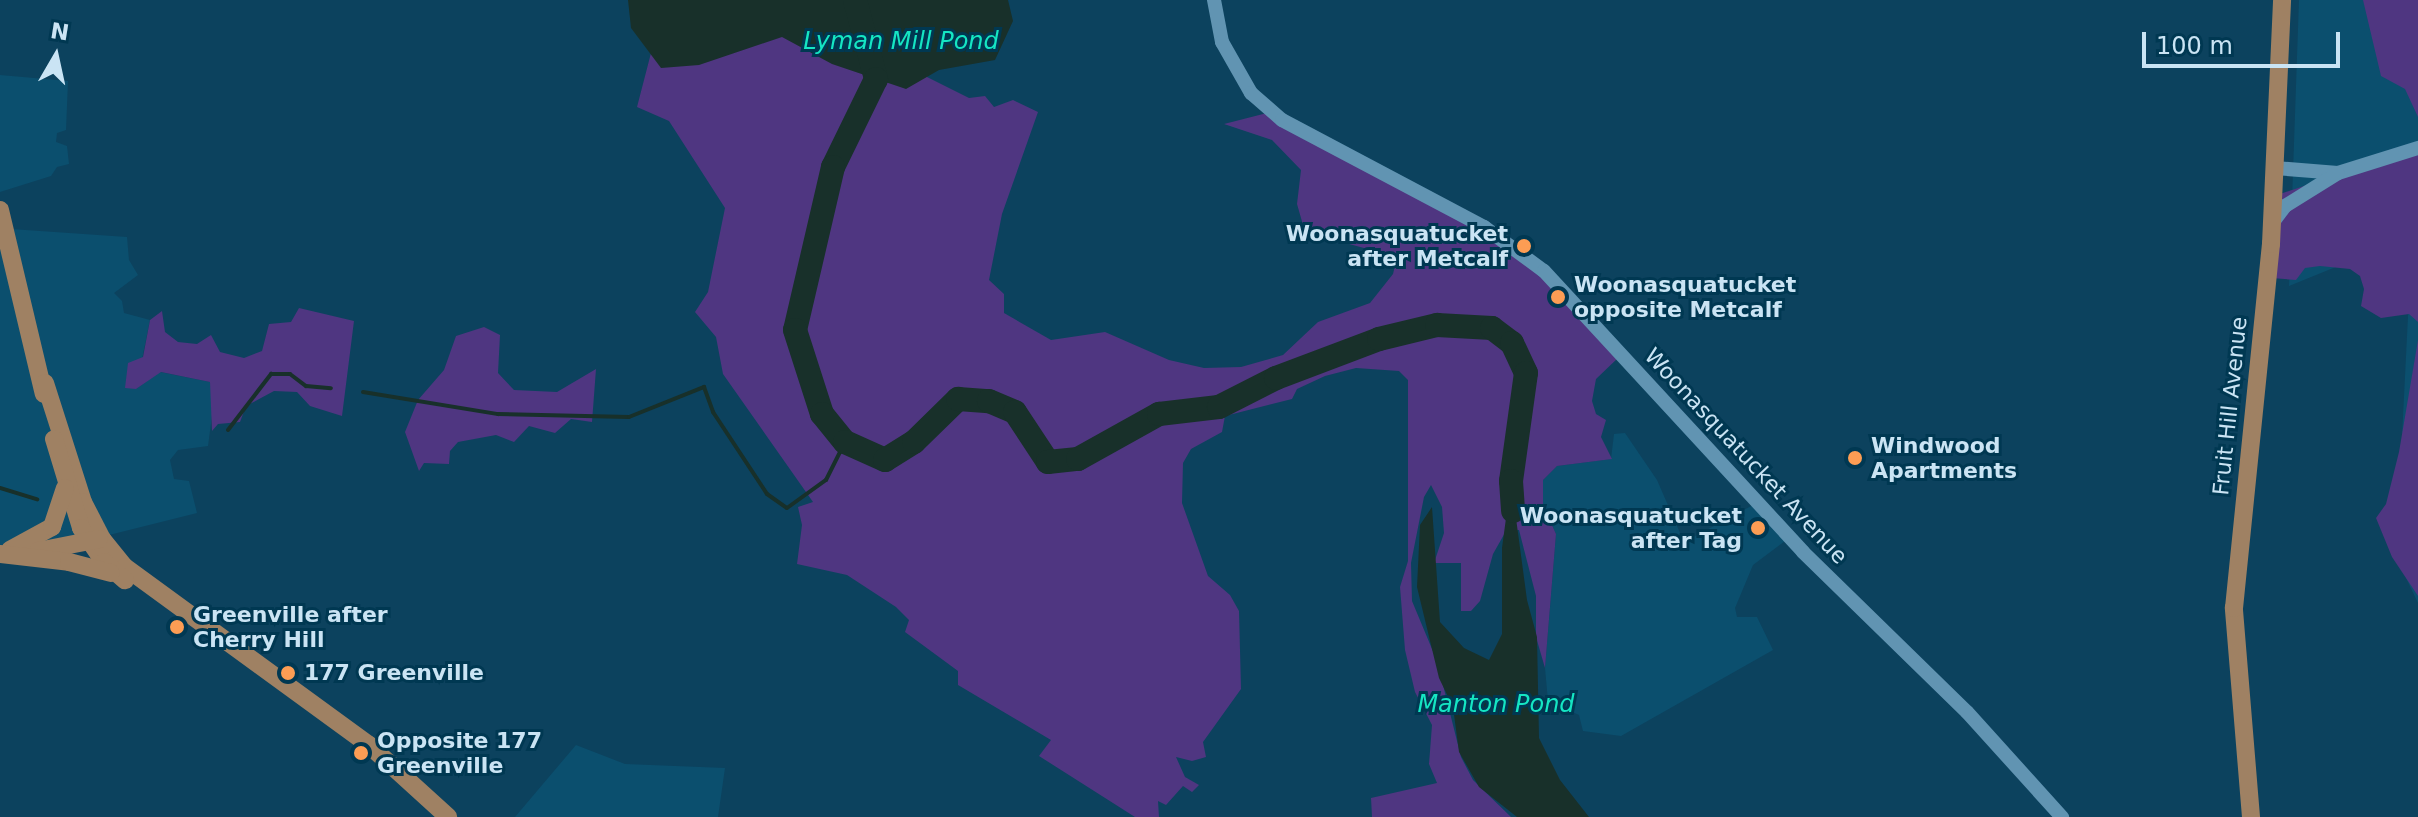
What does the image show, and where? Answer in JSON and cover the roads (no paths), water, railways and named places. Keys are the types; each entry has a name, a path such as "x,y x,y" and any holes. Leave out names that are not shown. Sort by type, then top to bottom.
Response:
{"main road":[{"name":"Fruit Hill Avenue","path":"2251,817 2234,608 2273,222 2282,0"},
{"path":"0,210 45,383 95,540 143,583 369,745 448,817"},
{"path":"45,383 65,486 119,577"},
{"path":"3,551 52,527 65,486"},
{"path":"3,551 42,552 95,540"},
{"path":"3,551 89,565 119,577 166,612 248,659"}],"street":[{"name":"Woonasquatucket Avenue","path":"1214,0 1228,58 1251,93 1282,120 1484,227 1544,271 1803,552 1976,721 2062,817"},
{"path":"2273,222 2285,206 2338,173 2418,148"},
{"path":"2275,168 2338,173"}],"water":[{"name":"Lyman Mill Pond","path":"628,0 1008,0 1013,21 995,60 939,70 906,89 832,64 782,37 699,65 661,68 631,28"},
{"name":"Manton Pond","path":"1511,481 1527,600 1537,637 1539,738 1560,780 1589,817 1517,817 1479,787 1459,752 1453,707 1439,678 1417,587 1420,525 1432,507 1440,622 1464,648 1489,660 1502,634 1502,548"}],"waterway":[{"path":"855,0 876,79 833,167 795,330 822,414 845,442 885,460 914,442 958,399 989,401 1015,412 1048,462 1078,459 1159,414 1219,407 1276,378 1379,339 1437,325 1492,328 1512,343 1526,373 1511,481 1513,511"},
{"path":"228,430 271,374 290,374 306,386 331,388"},
{"path":"363,392 498,414 629,417 704,387 713,412 767,494 787,508 826,480 845,442"},
{"path":"0,488 37,499"}],"place":[{"name":"Woonasquatucket after Metcalf","path":"1524,246"},
{"name":"Woonasquatucket opposite Metcalf","path":"1558,297"},
{"name":"Windwood Apartments","path":"1855,458"},
{"name":"Woonasquatucket after Tag","path":"1758,528"},
{"name":"Greenville after Cherry Hill","path":"177,627"},
{"name":"177 Greenville","path":"288,673"},
{"name":"Opposite 177 Greenville","path":"361,753"}]}
